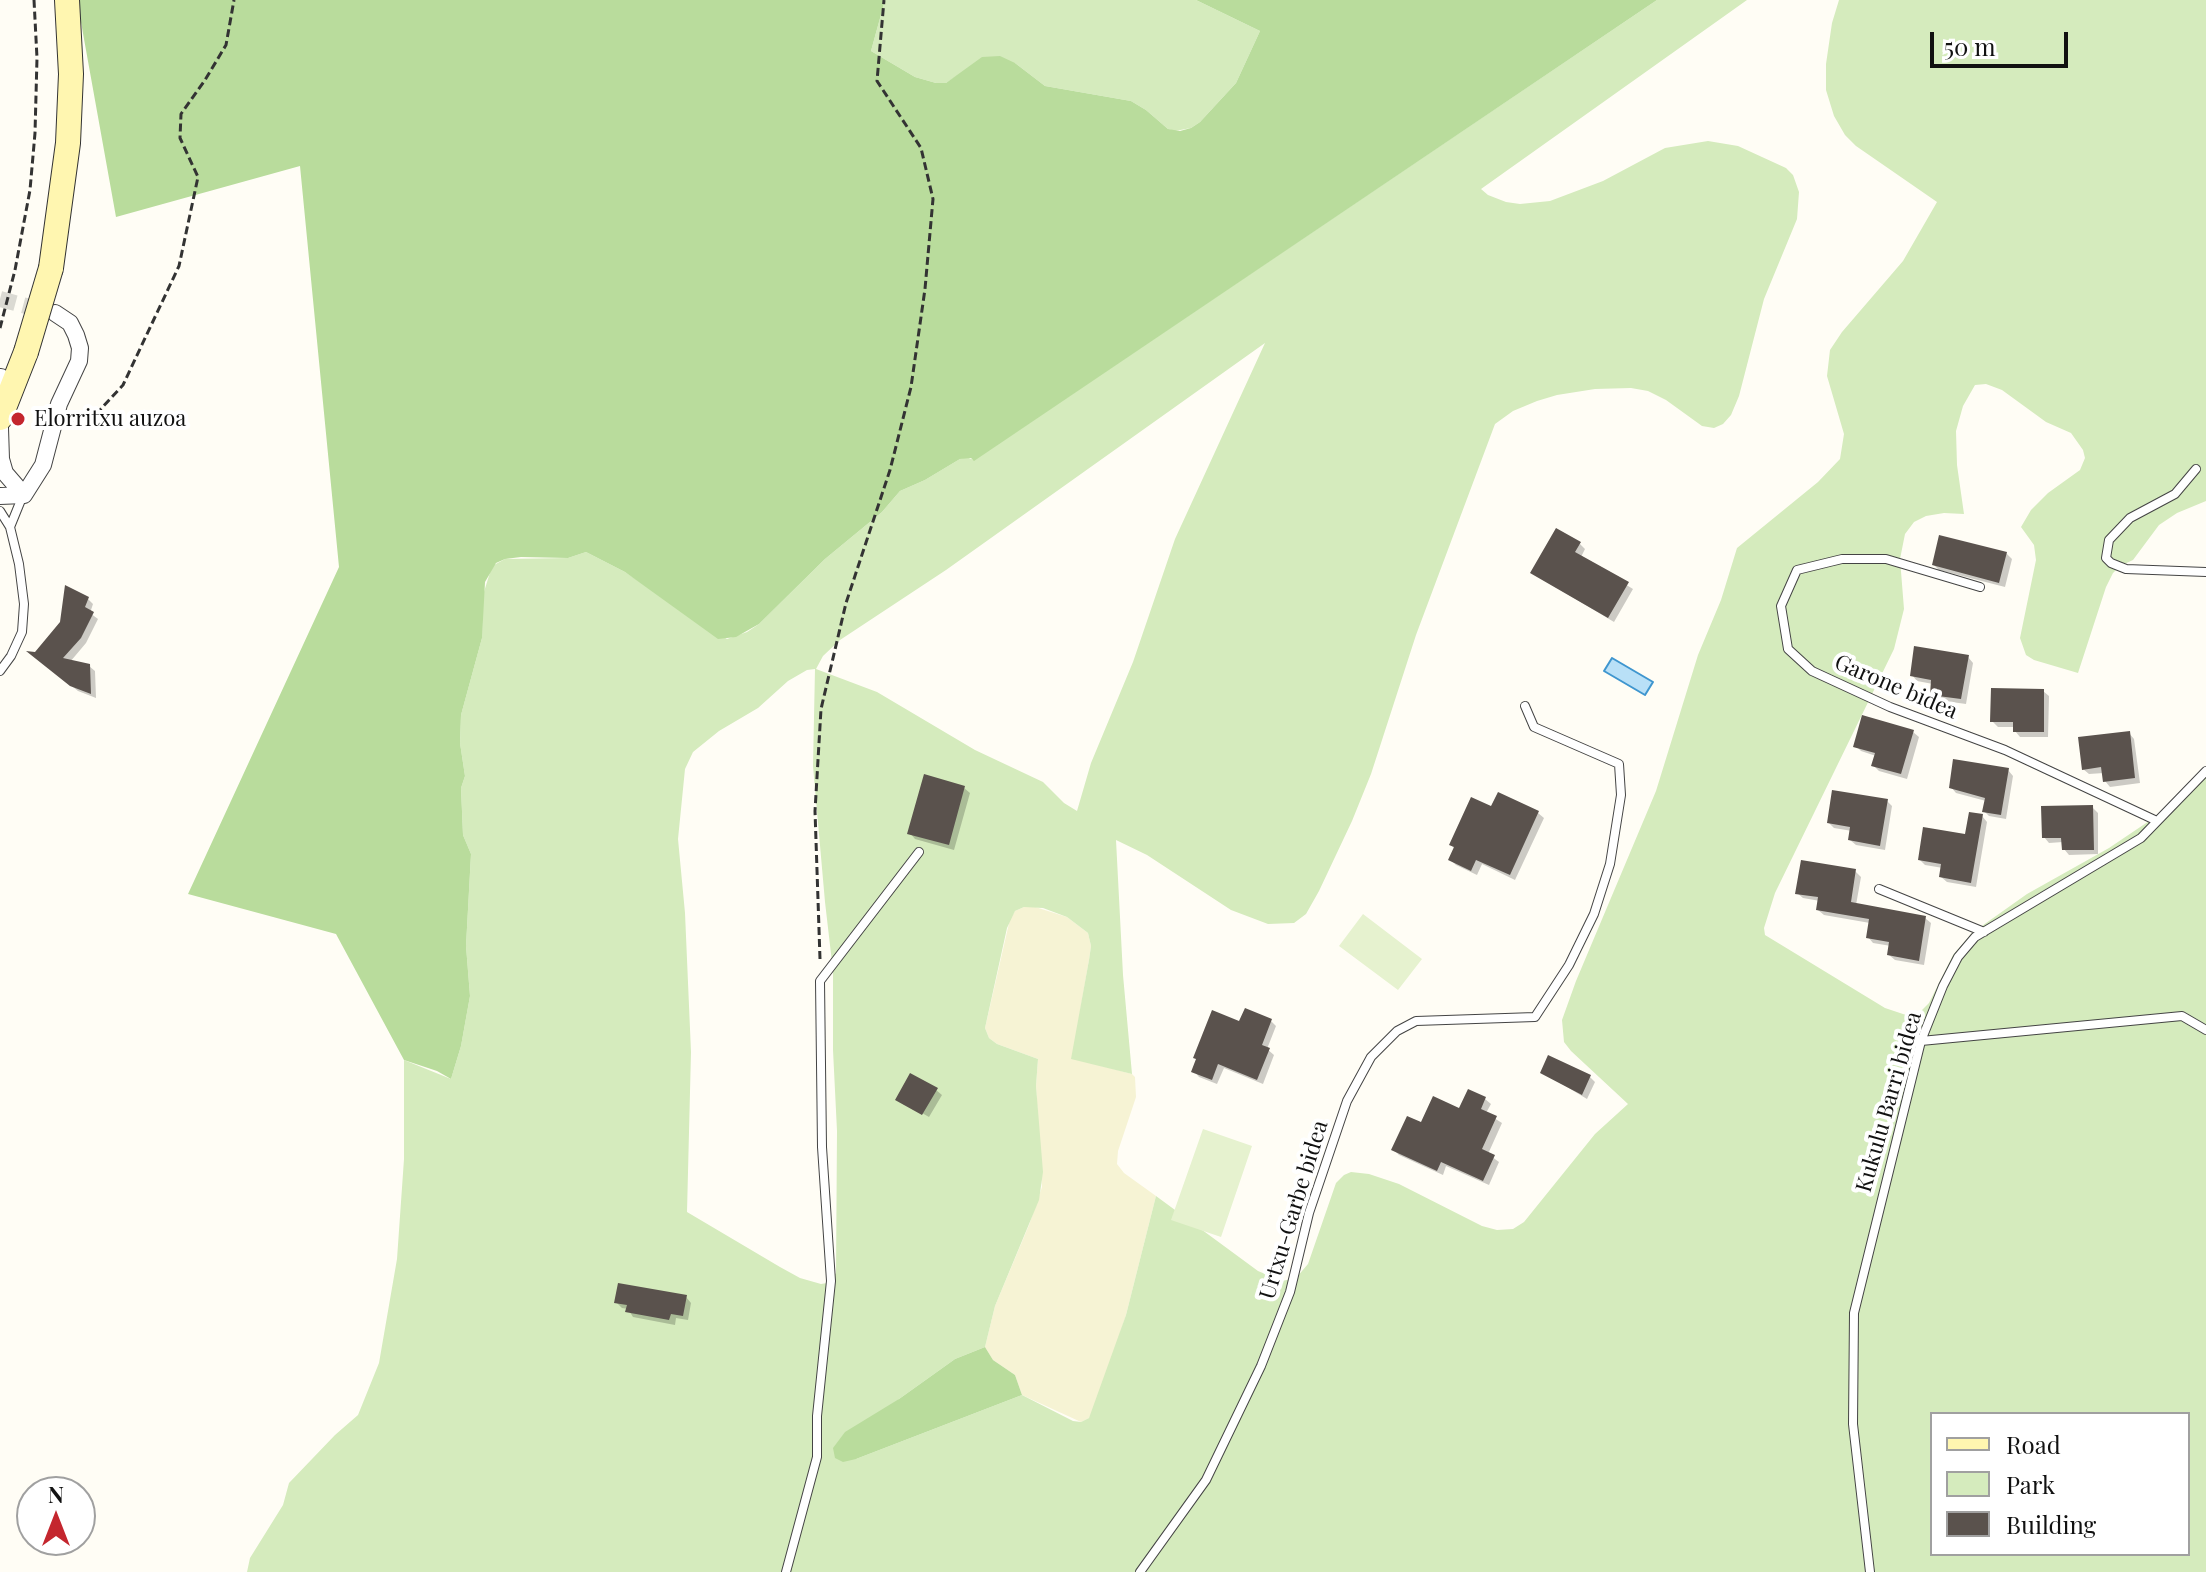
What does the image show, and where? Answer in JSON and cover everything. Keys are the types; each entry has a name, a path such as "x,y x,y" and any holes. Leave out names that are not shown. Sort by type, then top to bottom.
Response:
{"main road":[{"path":"34,267 54,133 52,0"},
{"path":"0,379 68,143 71,74 67,0"},
{"path":"0,418 13,342"}],"street":[{"path":"24,495 43,465 59,404 79,361 80,348 70,323 55,313"},
{"path":"0,428 1,459 5,473 24,495"},
{"path":"0,496 24,495"}],"lane":[{"path":"2196,469 2175,494 2130,518 2109,540 2106,558 2126,569 2206,572"},
{"path":"10,527 24,495"},
{"path":"0,511 10,527 24,604 22,632 0,671"},
{"name":"Garone bidea","path":"1980,587 1886,559 1842,559 1797,570 1781,606 1788,649 1812,671 1890,707 2005,750 2157,821"},
{"name":"Urtxu-Garbe bidea","path":"1140,1572 1206,1480 1261,1366 1290,1292 1309,1213 1347,1101 1371,1057 1397,1031 1416,1021 1535,1017 1569,965 1594,914 1612,850 1621,795 1619,764 1534,727 1525,706"},
{"name":"Kukulu Barri bidea","path":"1870,1572 1853,1424 1854,1313 1921,1041 1943,986 1958,957 1975,937 2141,838 2206,771"},
{"path":"786,1572 817,1457 817,1416 831,1281 822,1147 820,981 919,852"},
{"path":"1879,889 1984,932"},
{"path":"1921,1041 2182,1016 2206,1030"}],"path":[{"path":"13,342 34,267 30,190 37,58 34,0"},
{"path":"54,424 72,423 99,411 123,385 179,266 198,177 180,138 181,114 226,45 234,0"},
{"path":"820,981 815,811 821,709 846,603 890,470 911,387 925,289 933,199 921,148 877,81 884,0"}],"shaded area":[{"path":"1032,906 1067,917 1088,933 1091,946 1072,1058 1135,1077 1136,1097 1118,1151 1117,1164 1124,1173 1156,1196 1126,1315 1110,1364 1094,1409 1089,1418 1081,1422 1022,1395 1015,1375 993,1360 985,1347 995,1306 1042,1187 1036,1086 1038,1059 997,1044 989,1038 985,1028 1010,919 1015,911"}],"green space":[{"path":"77,0 885,0 871,51 915,77 946,83 982,57 1000,56 1015,63 1045,86 1131,101 1168,129 1180,131 1200,122 1236,83 1260,31 1196,0 1657,0 974,461 971,458 960,459 900,491 882,512 825,559 759,624 736,637 718,639 625,572 586,552 568,558 521,557 496,563 485,582 482,638 461,715 460,743 465,776 461,788 463,835 471,854 466,946 470,996 451,1079 404,1060 336,934 188,894 339,567 300,166 116,217"},
{"path":"885,0 1196,0 1260,31 1236,83 1200,122 1191,128 1175,131 1131,101 1045,86 1015,63 960,74 946,83 915,77 871,51"},
{"path":"1657,0 1747,0 1481,189 1506,202 1550,201 1603,181 1665,148 1708,141 1738,146 1786,168 1793,175 1799,192 1797,219 1764,299 1739,396 1731,415 1714,428 1702,426 1648,391 1595,389 1537,401 1513,411 1495,424 1416,635 1371,774 1319,891 1306,914 1294,923 1268,924 1231,910 1147,855 1116,840 1132,1074 1071,1059 1091,946 1088,933 1067,917 1043,908 1024,907 1015,911 1007,928 985,1028 989,1038 997,1044 1038,1059 1036,1086 1043,1172 1039,1200 995,1306 985,1347 955,1359 899,1399 856,1459 1022,1395 1073,1421 1081,1422 1089,1418 1126,1315 1156,1196 1258,1271 1282,1281 1296,1278 1308,1264 1336,1183 1351,1172 1369,1174 1399,1184 1482,1226 1497,1230 1513,1229 1524,1222 1595,1134 1628,1104 1571,1051 1564,1042 1562,1020 1656,791 1698,655 1721,600 1737,548 1818,482 1840,459 1844,434 1827,376 1830,350 1903,261 1937,202 1856,146 1834,116 1826,90 1826,64 1839,0 2206,0 2206,501 2177,513 2159,525 2133,560 2113,573 2078,673 2034,660 2026,655 2020,638 2036,560 2034,545 2021,527 2031,510 2048,493 2080,470 2085,458 2071,433 2046,422 2002,390 1986,384 1975,385 1963,406 1956,431 1964,514 1926,516 1914,522 1905,534 1900,559 1904,609 1894,649 1775,893 1764,928 1765,935 1885,1008 1906,1015 1919,1013 1929,1003 1953,955 1972,933 2027,894 2109,848 2161,813 2206,773 2206,1572 247,1572 250,1558 283,1505 289,1483 358,1415 379,1363 397,1259 404,1159 404,1060 451,1079 461,1046 470,996 466,946 471,854 463,835 461,788 465,776 460,743 461,715 482,638 483,595 492,566 505,559 568,558 586,552 625,572 727,639 759,624 825,559 882,512 900,491 966,457 974,460","holes":["1265,343 1175,539 1133,662 1091,763 1077,811 1043,782 975,750 877,692 816,669 823,656 840,640 946,570","815,669 813,766 833,971 837,1131 836,1273 827,1283 821,1284 800,1278 687,1212 691,1052 685,913 678,839 685,769 693,752 719,731 758,708 788,681"]},
{"path":"1363,914 1422,959 1398,990 1339,946"},
{"path":"1203,1129 1252,1146 1221,1237 1171,1220"},
{"path":"985,1347 993,1360 1015,1375 1022,1395 856,1459 843,1462 835,1458 833,1448 845,1432 955,1359"}],"water":[{"path":"1612,658 1653,682 1645,695 1604,671"}],"building":[{"path":"1556,528 1581,542 1575,552 1629,582 1608,618 1530,573"},
{"path":"1939,535 2007,552 1999,583 1932,565"},
{"path":"65,585 89,597 85,607 94,612 81,638 63,658 90,664 91,694 70,686 26,651 35,652 60,622"},
{"path":"1914,646 1969,655 1961,699 1930,695 1931,680 1910,676"},
{"path":"1991,688 2044,689 2044,732 2013,732 2013,722 1990,722"},
{"path":"1862,715 1914,730 1901,774 1871,766 1875,753 1853,747"},
{"path":"2130,731 2135,778 2103,782 2101,767 2082,770 2078,737"},
{"path":"1953,759 2009,768 2001,815 1982,812 1985,798 1949,788"},
{"path":"924,774 965,786 949,845 907,834"},
{"path":"1832,790 1888,799 1880,846 1848,840 1850,827 1827,823"},
{"path":"1498,792 1539,811 1510,875 1476,860 1471,871 1448,860 1454,847 1449,845 1471,797 1491,806"},
{"path":"2093,805 2094,850 2062,850 2061,838 2042,838 2041,806"},
{"path":"1969,812 1983,814 1971,883 1939,877 1941,864 1918,860 1923,827 1965,834"},
{"path":"1801,860 1856,869 1851,902 1926,916 1919,961 1887,955 1889,942 1866,938 1869,919 1816,910 1818,897 1795,894"},
{"path":"1245,1008 1272,1019 1262,1045 1270,1048 1257,1080 1218,1064 1212,1080 1191,1072 1196,1059 1193,1058 1212,1010 1239,1021"},
{"path":"1548,1055 1591,1075 1582,1095 1540,1073"},
{"path":"910,1073 938,1088 922,1115 895,1100"},
{"path":"1468,1089 1486,1097 1481,1109 1497,1116 1482,1149 1495,1155 1483,1181 1441,1162 1437,1171 1391,1150 1407,1116 1421,1122 1433,1096 1459,1108"},
{"path":"618,1283 687,1295 683,1316 671,1314 669,1320 625,1312 627,1305 614,1303"}],"tunnel":[{"path":"0,299 45,311"}],"place":[{"name":"Elorritxu auzoa","path":"18,419"}]}
